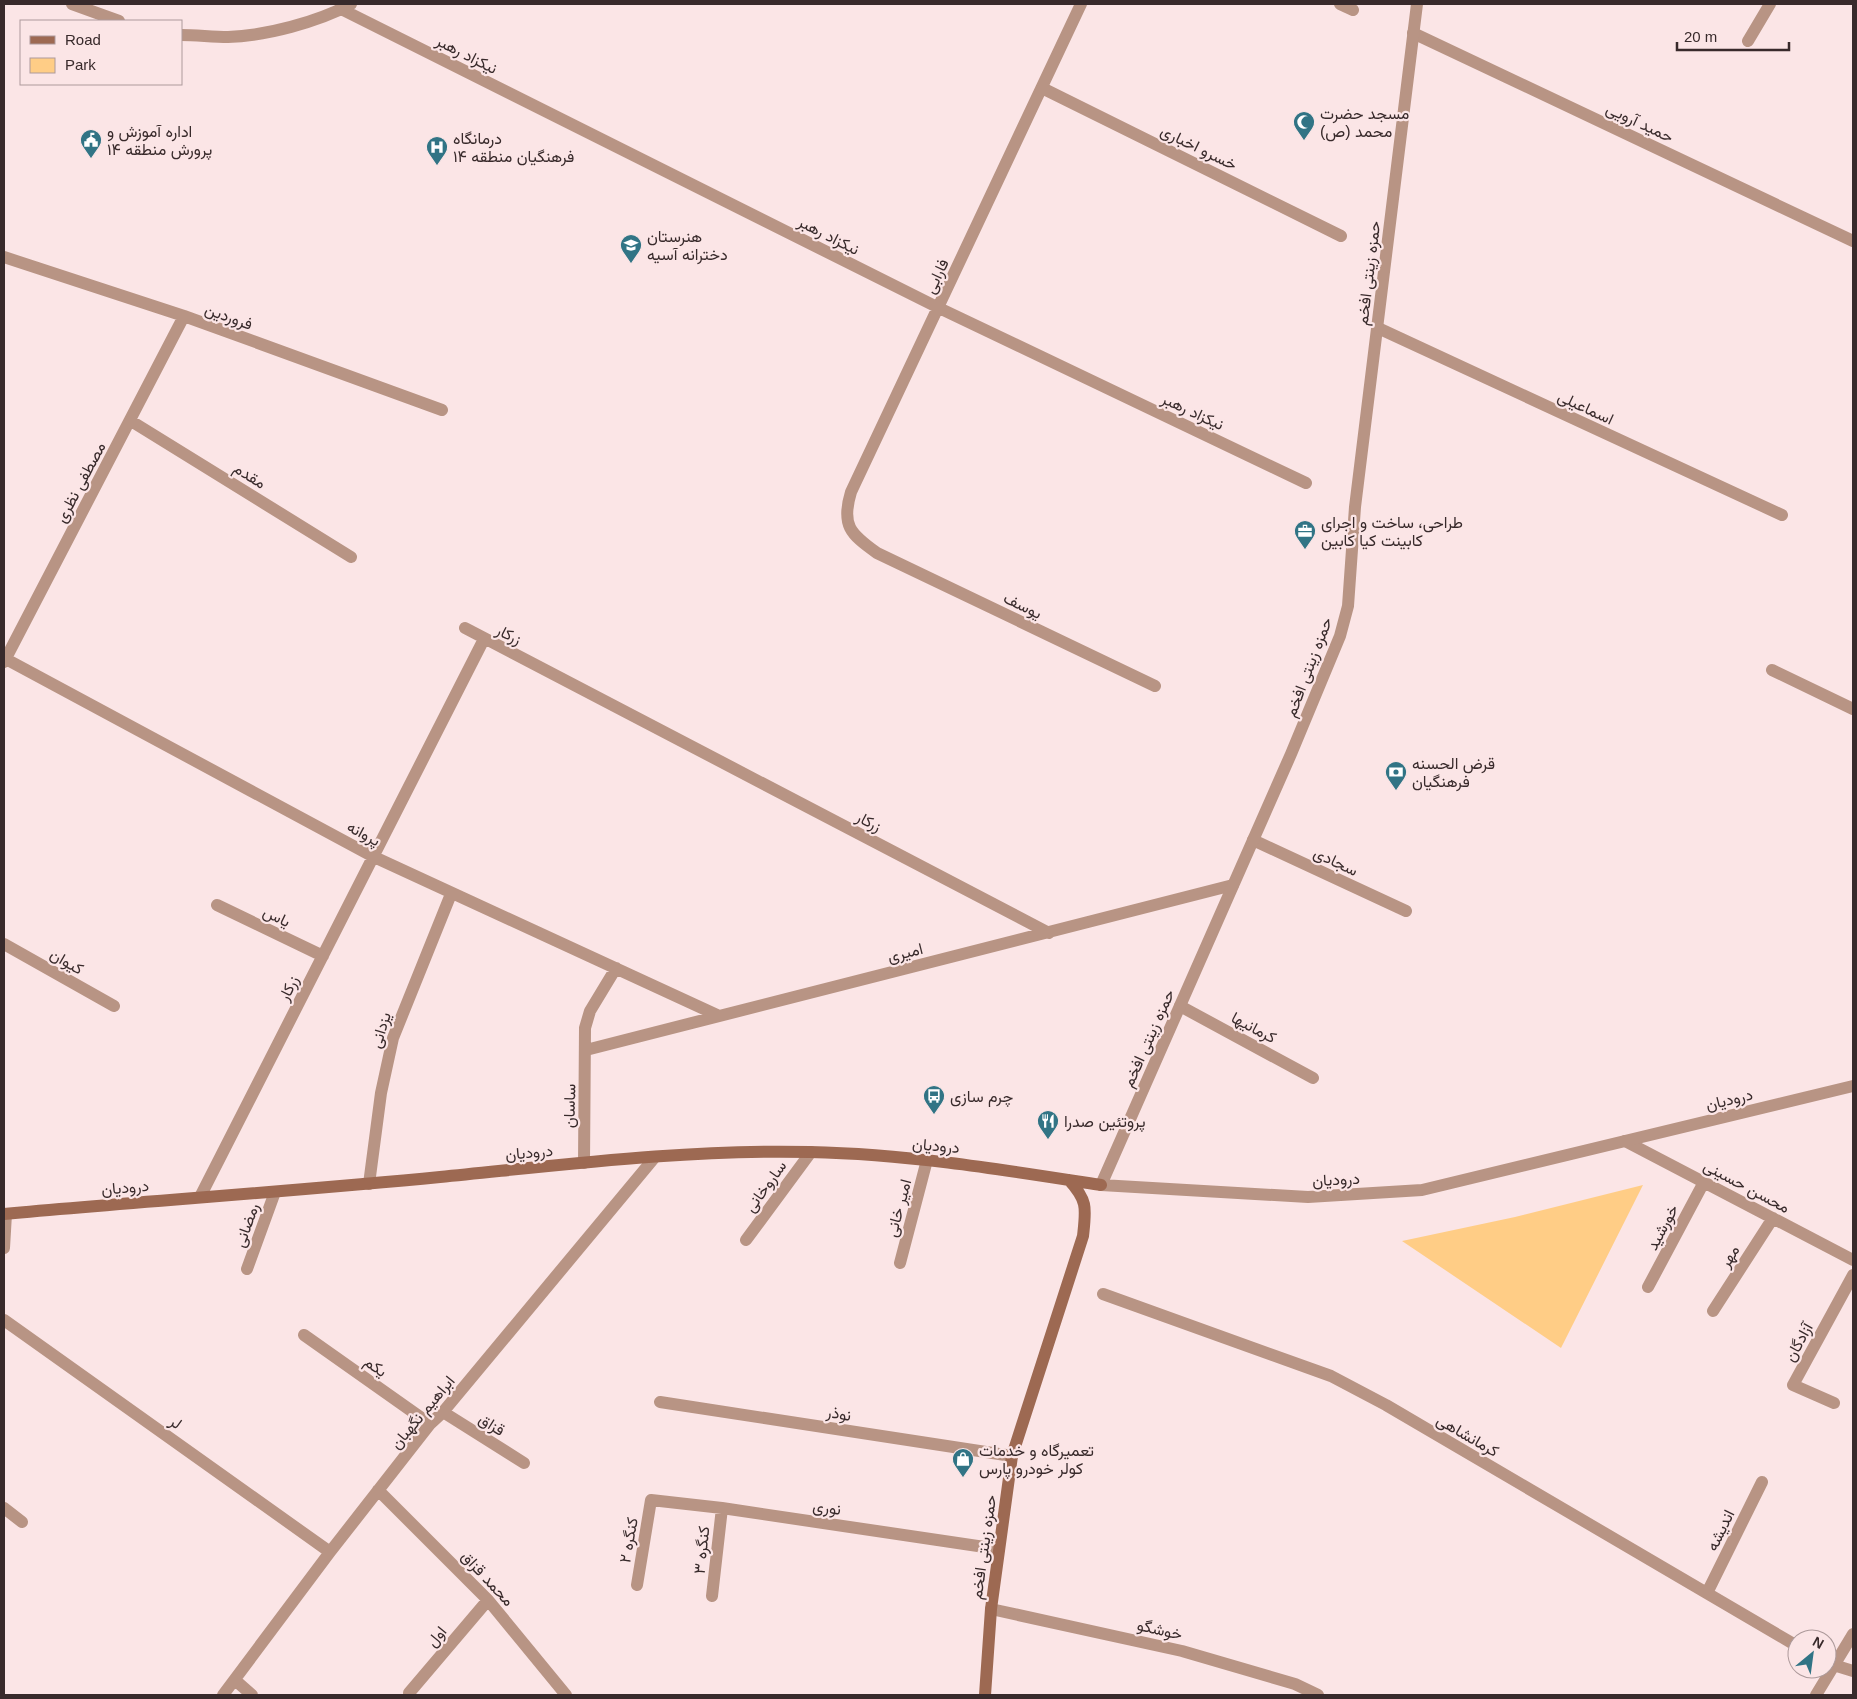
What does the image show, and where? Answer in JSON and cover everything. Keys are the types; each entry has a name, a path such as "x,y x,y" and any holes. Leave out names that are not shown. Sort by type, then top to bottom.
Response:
{"main road":[{"name":"درودیان","path":"5,1214 369,1184 655,1157 811,1152 927,1160 1101,1185"},
{"name":"حمزه زینتی افخم","path":"985,1695 991,1609 1012,1456 1083,1236 1086,1206 1081,1194 1069,1180"}],"street":[{"path":"72,4 116,20"},
{"name":"فارابی","path":"877,553 857,539 848,526 846,509 851,492 1081,4"},
{"path":"1340,4 1353,10"},
{"name":"حمزه زینتی افخم","path":"1101,1185 1253,840 1340,636 1348,606 1355,507 1417,4"},
{"path":"1748,40 1770,4"},
{"path":"182,35 229,37 280,30 346,7"},
{"name":"نیکزاد رهبر","path":"346,7 939,308 1306,483"},
{"name":"حمید آرویی","path":"1413,33 1853,241"},
{"name":"خسرو اخباری","path":"1042,88 1341,236"},
{"name":"فروردین","path":"4,257 184,316 442,410"},
{"name":"مصطفی نظری","path":"4,660 131,421 184,316"},
{"name":"اسماعیلی","path":"1378,328 1782,516"},
{"name":"مقدم","path":"131,421 351,557"},
{"name":"یوسف","path":"877,553 1155,686"},
{"path":"465,628 484,639"},
{"name":"زرکار","path":"200,1197 484,639 1049,933"},
{"name":"پروانه","path":"4,660 372,856 717,1015"},
{"path":"1772,670 1853,709"},
{"name":"سجادی","path":"1253,840 1406,911"},
{"name":"امیری","path":"586,1050 1232,885"},
{"name":"یزدانی","path":"369,1184 381,1094 393,1038 451,894"},
{"name":"یاس","path":"217,906 322,956"},
{"name":"کیوان","path":"4,944 114,1006"},
{"name":"ساسان","path":"584,1163 585,1028 590,1011 616,968"},
{"name":"کرمانیها","path":"1180,1006 1313,1078"},
{"name":"درودیان","path":"1101,1185 1308,1197 1422,1190 1853,1086"},
{"name":"محسن حسینی","path":"1625,1141 1853,1260"},
{"name":"ساروخانی","path":"746,1240 811,1152"},
{"name":"ابراهیم نگهبان","path":"223,1695 330,1552 430,1424 443,1412 655,1157"},
{"name":"امیر خانی","path":"900,1264 927,1160"},
{"name":"خورشید","path":"1648,1287 1704,1182"},
{"name":"رمضانی","path":"247,1269 275,1192"},
{"path":"4,1248 5,1214"},
{"name":"مهر","path":"1713,1311 1773,1218"},
{"name":"آزادگان","path":"1834,1403 1793,1385 1853,1276"},
{"name":"کرمانشاهی","path":"1103,1294 1331,1376 1386,1405 1787,1640"},
{"name":"لر","path":"4,1320 330,1552"},
{"name":"یکم","path":"304,1335 430,1424"},
{"name":"نوذر","path":"660,1402 1012,1456"},
{"name":"قزاق","path":"443,1412 524,1463"},
{"name":"اندیشه","path":"1707,1593 1762,1482"},
{"name":"محمد قزاق","path":"378,1490 488,1600 566,1695"},
{"name":"نوری","path":"651,1500 722,1508 998,1549"},
{"name":"کنگره ۲","path":"637,1585 651,1500"},
{"path":"4,1508 22,1522"},
{"name":"کنگره ۳","path":"712,1596 722,1508"},
{"name":"اول","path":"409,1693 488,1600"},
{"name":"خوشگو","path":"991,1609 1182,1651 1294,1684 1318,1695"},
{"path":"1837,1656 1853,1634"},
{"path":"1837,1667 1853,1671"},
{"path":"1816,1695 1823,1679"},
{"path":"235,1680 252,1695"}],"green space":[{"path":"1643,1185 1561,1348 1402,1241 1515,1217"}],"place":[{"name":"مسجد حضرت محمد (ص)","path":"1304,141"},
{"name":"اداره آموزش و پرورش منطقه ۱۴","path":"91,159"},
{"name":"درمانگاه فرهنگیان منطقه ۱۴","path":"437,166"},
{"name":"هنرستان دخترانه آسیه","path":"631,264"},
{"name":"طراحی، ساخت و اجرای کابینت کیا کابین","path":"1305,550"},
{"name":"قرض الحسنه فرهنگیان","path":"1396,791"},
{"name":"چرم سازی","path":"934,1115"},
{"name":"پروتئین صدرا","path":"1048,1140"},
{"name":"تعمیرگاه و خدمات کولر خودرو پارس","path":"963,1478"}]}
